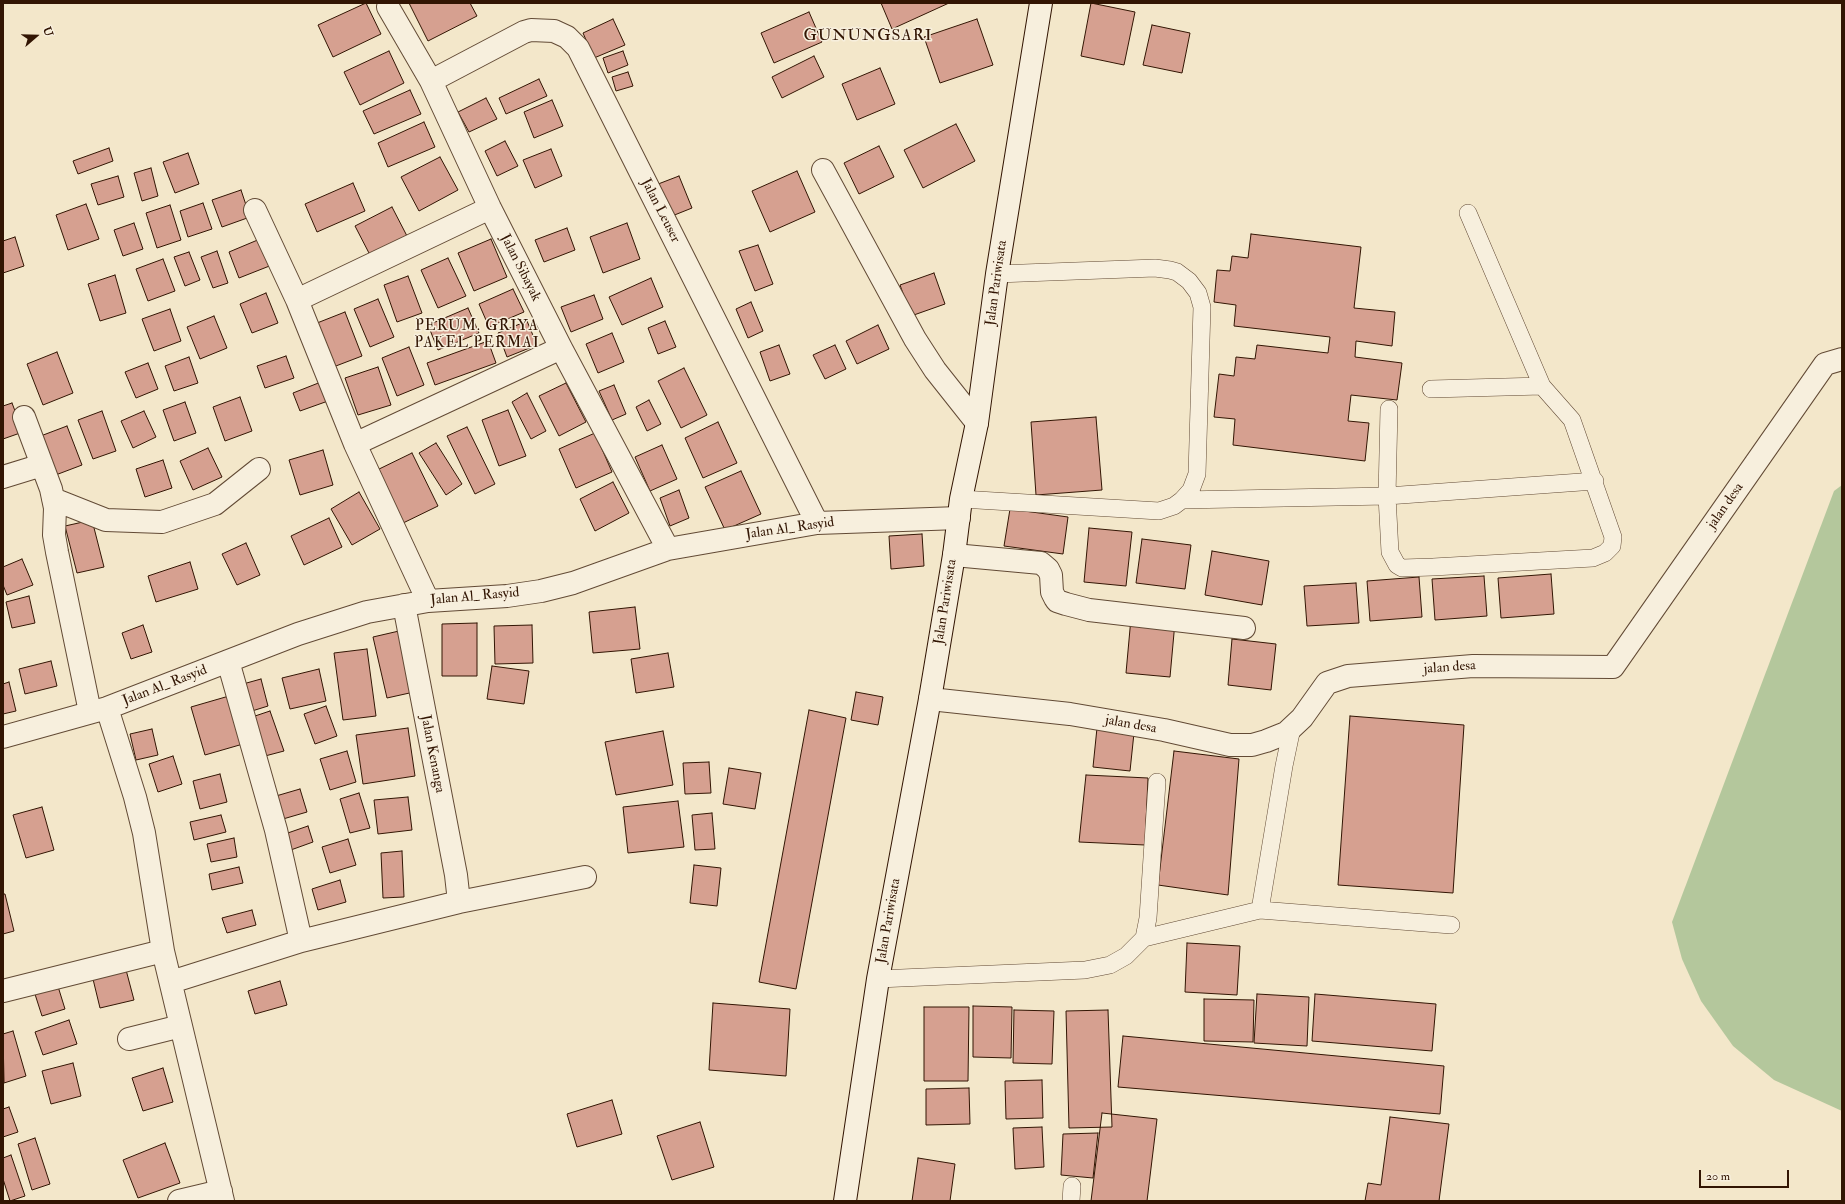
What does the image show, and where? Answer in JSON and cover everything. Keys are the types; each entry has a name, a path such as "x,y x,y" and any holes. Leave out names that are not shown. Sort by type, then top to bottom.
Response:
{"street":[{"name":"Jalan Sibayak","path":"388,7 431,81 490,208 561,348 668,549"},
{"name":"Jalan Pariwisata","path":"845,1201 878,979 930,699 954,555 960,508 977,423 997,274 1036,9"},
{"name":"Jalan Leuser","path":"431,81 524,32 531,30 554,31 567,37 578,48 816,522"},
{"path":"822,170 915,339 935,370 977,423"},
{"path":"297,300 490,208"},
{"path":"255,210 297,300 355,444 428,601"},
{"path":"355,444 561,348"},
{"name":"jalan desa","path":"930,699 1070,714 1170,732 1230,745 1252,745 1266,742 1292,728 1302,718 1327,683 1348,676 1473,666 1613,667 1825,364 1842,359"},
{"path":"24,417 53,499 55,508 54,535 57,552 98,710 135,796 151,870 163,951 222,1196 179,1201"},
{"path":"3,477 42,465"},
{"path":"53,499 106,520 162,522 215,504 259,469"},
{"name":"Jalan Al_ Rasyid","path":"3,737 98,710 332,622 367,612 428,601 507,596 541,591 586,579 668,549 816,522 960,508"},
{"path":"954,555 1041,563 1048,569 1051,575 1052,592 1057,601 1089,610 1244,628"},
{"name":"Jalan Kenanga","path":"404,605 456,875 458,902"},
{"path":"228,661 276,830 301,941"},
{"path":"171,982 301,941 458,902 585,877"},
{"path":"3,991 163,951"},
{"path":"129,1039 181,1026"}],"lane":[{"path":"1389,409 1387,496 1390,552 1397,565 1402,568 1593,558 1605,553 1612,546 1614,537 1572,420 1542,386 1468,213"},
{"path":"960,508 1150,512 1166,509 1182,500 1191,490 1198,467 1202,307 1198,293 1194,287 1177,272 1163,268 997,274"},
{"path":"1431,389 1542,386"},
{"path":"1182,500 1387,496 1595,482"},
{"path":"1260,910 1284,766 1292,728"},
{"path":"1144,938 1148,918 1157,782"},
{"path":"878,979 1085,970 1110,965 1126,956 1144,938 1260,910 1451,925"}],"green space":[{"path":"1842,485 1842,1111 1774,1080 1733,1046 1701,1001 1682,959 1672,922 1834,491"}],"building":[{"path":"366,3 381,34 333,57 318,25"},
{"path":"409,3 470,3 477,16 428,41"},
{"path":"881,3 949,3 892,29"},
{"path":"1091,3 1135,12 1124,65 1081,56"},
{"path":"809,12 822,42 774,63 761,33"},
{"path":"613,19 625,45 594,58 583,33"},
{"path":"977,19 993,65 940,83 924,37"},
{"path":"1152,25 1190,33 1182,73 1143,65"},
{"path":"389,51 404,83 360,105 344,72"},
{"path":"623,51 628,65 608,73 603,58"},
{"path":"814,56 824,77 782,98 772,77"},
{"path":"880,68 895,104 857,120 842,84"},
{"path":"628,72 633,86 616,91 612,77"},
{"path":"539,79 547,96 506,114 499,98"},
{"path":"410,90 421,114 374,134 363,111"},
{"path":"486,98 497,119 469,132 458,112"},
{"path":"552,100 563,126 534,138 524,112"},
{"path":"424,122 435,147 388,167 378,143"},
{"path":"956,124 975,161 923,188 904,150"},
{"path":"505,141 518,166 497,176 485,151"},
{"path":"879,146 894,177 859,194 844,163"},
{"path":"109,148 113,161 78,174 73,161"},
{"path":"551,149 562,176 535,188 523,160"},
{"path":"188,153 199,184 175,193 163,162"},
{"path":"440,157 458,190 419,211 401,177"},
{"path":"151,168 158,196 142,201 134,173"},
{"path":"797,171 815,212 770,232 752,191"},
{"path":"118,176 124,197 98,205 91,184"},
{"path":"679,176 692,208 667,218 653,186"},
{"path":"353,183 365,211 317,232 305,204"},
{"path":"241,190 250,217 222,227 212,200"},
{"path":"203,203 212,229 188,237 180,211"},
{"path":"86,204 99,239 68,250 56,215"},
{"path":"170,205 181,240 157,248 146,213"},
{"path":"392,207 407,236 370,255 355,226"},
{"path":"134,223 143,249 123,256 114,230"},
{"path":"627,223 640,259 603,273 590,237"},
{"path":"567,228 575,250 544,262 535,240"},
{"path":"1251,234 1361,247 1354,308 1395,312 1392,346 1356,341 1355,357 1402,363 1397,400 1351,395 1348,421 1369,423 1365,461 1233,445 1235,419 1214,417 1219,374 1234,376 1236,357 1255,359 1257,345 1328,353 1330,337 1234,326 1236,305 1214,302 1217,270 1230,271 1232,256 1248,258"},
{"path":"15,237 24,266 3,273 3,241"},
{"path":"260,239 272,265 239,278 229,252"},
{"path":"491,239 507,277 474,291 458,253"},
{"path":"758,245 773,284 755,291 739,251"},
{"path":"217,251 228,283 213,288 201,257"},
{"path":"189,252 200,280 185,286 174,257"},
{"path":"448,258 466,296 438,308 421,270"},
{"path":"163,259 175,291 148,301 136,269"},
{"path":"934,273 945,304 911,316 900,285"},
{"path":"115,275 126,313 100,321 88,284"},
{"path":"408,276 422,313 397,322 384,285"},
{"path":"651,278 663,307 622,325 609,297"},
{"path":"513,289 524,312 489,327 479,304"},
{"path":"266,293 278,323 252,333 240,304"},
{"path":"594,295 603,319 571,332 561,307"},
{"path":"378,299 394,337 370,347 354,309"},
{"path":"751,302 763,331 748,338 736,309"},
{"path":"468,308 479,333 438,350 428,325"},
{"path":"170,309 181,341 154,351 142,319"},
{"path":"345,312 362,356 328,369 312,325"},
{"path":"214,316 227,348 200,359 187,327"},
{"path":"527,321 537,345 507,357 498,333"},
{"path":"665,321 676,347 658,354 648,328"},
{"path":"878,325 889,349 857,364 846,341"},
{"path":"612,333 624,362 598,373 586,344"},
{"path":"488,341 496,363 435,385 427,363"},
{"path":"779,345 790,374 770,381 760,352"},
{"path":"835,345 846,369 825,379 813,355"},
{"path":"409,347 424,385 397,396 382,358"},
{"path":"57,352 73,393 43,405 27,364"},
{"path":"286,356 294,378 265,388 257,366"},
{"path":"189,357 198,383 174,391 165,366"},
{"path":"148,363 158,389 136,398 125,372"},
{"path":"378,367 391,405 358,415 345,378"},
{"path":"684,368 707,415 681,428 658,381"},
{"path":"321,382 328,401 300,411 293,393"},
{"path":"566,383 586,422 559,436 539,396"},
{"path":"614,385 626,414 612,420 599,391"},
{"path":"527,393 546,431 531,439 512,402"},
{"path":"240,397 252,431 225,441 213,407"},
{"path":"649,400 661,424 647,431 636,407"},
{"path":"185,402 196,433 174,441 163,410"},
{"path":"12,403 23,432 3,439 3,406"},
{"path":"508,410 526,456 499,466 482,420"},
{"path":"102,411 116,451 93,459 78,420"},
{"path":"144,411 156,437 133,448 121,421"},
{"path":"1096,417 1102,490 1036,495 1031,422"},
{"path":"718,422 737,463 703,478 685,438"},
{"path":"67,426 82,465 53,476 38,437"},
{"path":"467,427 495,484 475,494 447,436"},
{"path":"595,433 612,472 576,488 559,449"},
{"path":"436,443 462,484 446,495 419,453"},
{"path":"662,445 677,479 650,491 635,457"},
{"path":"208,448 222,477 193,490 180,461"},
{"path":"323,450 333,485 300,495 289,460"},
{"path":"412,453 438,506 399,525 373,472"},
{"path":"163,460 172,488 145,497 136,469"},
{"path":"741,471 761,514 725,530 705,487"},
{"path":"613,482 629,513 595,531 580,499"},
{"path":"679,490 689,518 670,526 660,498"},
{"path":"359,492 380,529 352,545 331,509"},
{"path":"1010,509 1068,517 1063,554 1004,546"},
{"path":"329,518 342,547 304,565 291,536"},
{"path":"92,520 104,567 77,573 65,526"},
{"path":"1089,528 1132,532 1126,586 1084,582"},
{"path":"922,534 924,566 891,569 889,536"},
{"path":"1142,539 1191,545 1185,589 1136,583"},
{"path":"246,543 260,575 237,585 222,554"},
{"path":"1212,551 1269,561 1262,605 1205,595"},
{"path":"22,559 33,585 7,595 3,585 3,567"},
{"path":"190,562 198,589 156,602 148,576"},
{"path":"1551,574 1554,614 1501,618 1498,578"},
{"path":"1484,576 1487,616 1435,620 1432,579"},
{"path":"1419,577 1422,617 1370,621 1367,581"},
{"path":"1356,583 1359,623 1307,626 1304,586"},
{"path":"29,596 35,623 12,628 6,602"},
{"path":"635,607 640,649 593,653 589,612"},
{"path":"1131,618 1175,622 1170,677 1126,673"},
{"path":"477,623 477,676 442,676 442,624"},
{"path":"143,625 152,652 131,659 122,633"},
{"path":"532,625 533,663 495,664 494,626"},
{"path":"399,631 414,692 387,698 373,637"},
{"path":"1232,639 1276,644 1271,690 1228,685"},
{"path":"367,649 376,716 343,720 334,653"},
{"path":"668,653 674,687 636,693 631,659"},
{"path":"51,661 57,686 25,694 19,669"},
{"path":"492,666 529,671 524,704 487,699"},
{"path":"319,669 326,701 290,709 282,678"},
{"path":"261,679 268,706 252,711 243,684"},
{"path":"9,682 16,711 3,714 3,684"},
{"path":"856,692 883,697 878,725 851,720"},
{"path":"229,696 243,744 205,755 191,707"},
{"path":"326,706 337,736 315,744 304,714"},
{"path":"809,710 846,718 796,989 759,982"},
{"path":"270,711 284,751 265,756 252,717"},
{"path":"1350,716 1464,725 1453,893 1338,885"},
{"path":"408,728 415,776 363,784 356,735"},
{"path":"1097,728 1134,733 1130,771 1093,767"},
{"path":"152,729 158,755 136,760 130,734"},
{"path":"663,731 673,785 616,795 605,742"},
{"path":"347,751 356,782 330,790 320,759"},
{"path":"1174,751 1239,759 1228,895 1158,885"},
{"path":"173,756 182,784 158,792 149,764"},
{"path":"709,762 711,793 685,794 683,763"},
{"path":"729,768 761,773 755,809 723,804"},
{"path":"220,774 227,802 200,809 193,781"},
{"path":"1086,775 1148,778 1145,845 1079,842"},
{"path":"300,789 307,812 283,819 276,796"},
{"path":"359,793 370,828 350,833 340,799"},
{"path":"408,797 412,830 378,834 374,800"},
{"path":"678,801 684,847 628,853 623,807"},
{"path":"42,807 54,850 26,858 13,815"},
{"path":"712,813 715,849 695,850 692,815"},
{"path":"221,815 226,832 194,840 190,822"},
{"path":"308,826 313,842 288,851 282,835"},
{"path":"234,838 237,857 211,862 207,844"},
{"path":"348,839 356,865 330,873 322,847"},
{"path":"402,851 404,897 383,898 381,853"},
{"path":"694,865 721,868 717,906 690,903"},
{"path":"239,867 243,883 212,890 209,874"},
{"path":"340,880 346,902 318,910 312,889"},
{"path":"3,894 5,894 14,931 3,934"},
{"path":"252,910 256,925 227,933 222,918"},
{"path":"1187,943 1240,946 1237,995 1185,992"},
{"path":"125,966 134,1000 100,1008 92,975"},
{"path":"56,980 65,1009 42,1016 33,988"},
{"path":"280,981 287,1005 255,1014 248,991"},
{"path":"1257,994 1309,997 1307,1046 1254,1043"},
{"path":"1315,994 1436,1004 1432,1051 1312,1041"},
{"path":"1204,999 1254,1000 1253,1042 1204,1041"},
{"path":"713,1003 790,1009 786,1076 709,1070"},
{"path":"973,1006 1012,1007 1011,1058 973,1057"},
{"path":"924,1007 969,1007 968,1081 924,1081"},
{"path":"1014,1010 1054,1011 1052,1064 1013,1063"},
{"path":"1108,1010 1112,1127 1069,1128 1066,1011"},
{"path":"69,1020 77,1044 43,1055 35,1032"},
{"path":"13,1031 26,1076 4,1083 3,1034"},
{"path":"1123,1036 1444,1066 1440,1114 1118,1087"},
{"path":"73,1063 81,1096 51,1104 42,1071"},
{"path":"163,1068 173,1102 143,1111 132,1078"},
{"path":"1042,1080 1043,1118 1006,1119 1005,1081"},
{"path":"969,1088 970,1124 926,1125 926,1089"},
{"path":"612,1100 622,1134 577,1147 567,1114"},
{"path":"9,1107 18,1132 3,1137 3,1109"},
{"path":"1102,1113 1157,1119 1147,1201 1091,1201"},
{"path":"1390,1117 1449,1124 1439,1201 1365,1201 1368,1183 1381,1185"},
{"path":"700,1122 714,1167 672,1180 657,1136"},
{"path":"1042,1127 1044,1167 1015,1169 1013,1128"},
{"path":"1098,1133 1093,1178 1061,1175 1063,1134"},
{"path":"35,1138 50,1184 32,1190 18,1144"},
{"path":"165,1143 180,1183 138,1198 123,1160"},
{"path":"11,1155 25,1196 10,1201 3,1179 3,1158"},
{"path":"918,1158 955,1164 950,1201 912,1201"}],"district":[{"name":"GUNUNGSARI","path":"868,37"},
{"name":"PERUM. GRIYA PAKEL PERMAI","path":"477,336"}]}
